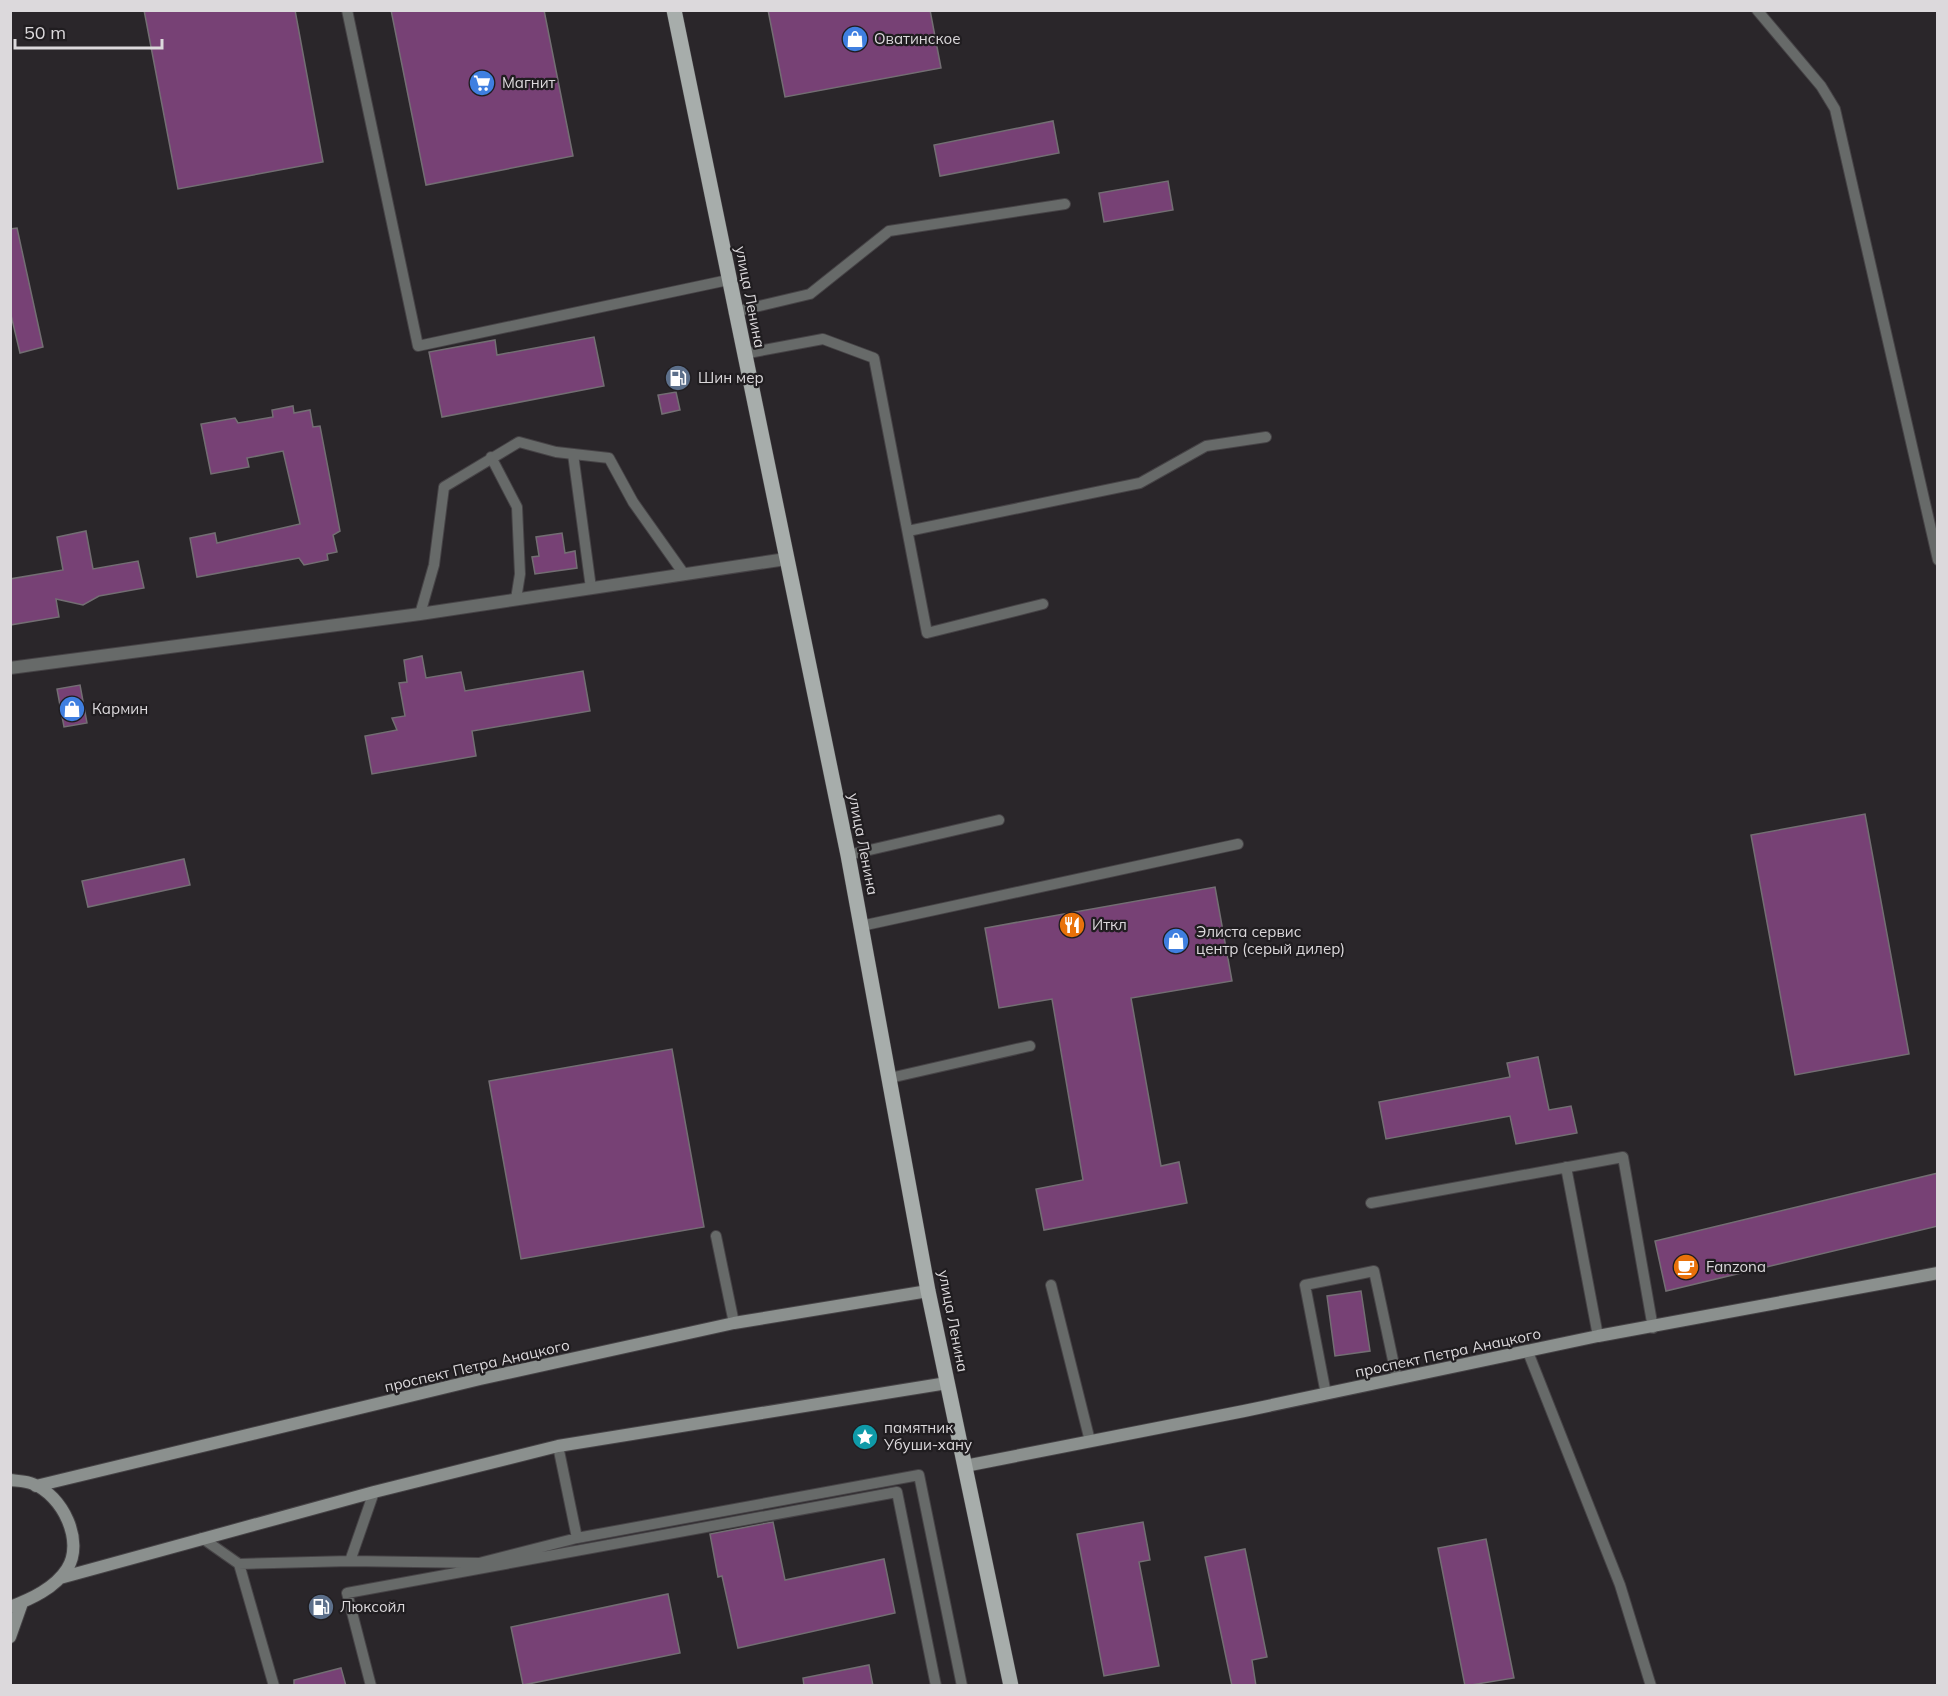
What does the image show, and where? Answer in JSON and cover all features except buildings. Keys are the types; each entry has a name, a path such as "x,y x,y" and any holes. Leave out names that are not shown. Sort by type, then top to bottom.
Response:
{"main road":[{"name":"улица Ленина","path":"674,10 734,312 848,855 928,1291 1011,1686"},
{"name":"проспект Петра Анацкого","path":"965,1466 1326,1394 1598,1336 1653,1328 1938,1273"},
{"name":"проспект Петра Анацкого","path":"36,1486 480,1379 734,1323 928,1291"},
{"path":"10,1637 16,1605 60,1578 202,1538 558,1446 947,1383"},
{"path":"10,1480 36,1486 52,1496 65,1514 72,1536 72,1558 60,1578"}],"street":[{"path":"10,668 420,614 786,559"}],"lane":[{"path":"347,10 418,346 728,280"},
{"path":"1757,10 1821,86 1835,109 1938,560"},
{"path":"734,312 810,294 889,231 1065,204"},
{"path":"743,354 823,339 874,358 927,633 1042,604"},
{"path":"908,531 1140,483 1206,446 1266,437"},
{"path":"420,614 434,565 444,488 491,457 519,442 609,459 633,501 684,574"},
{"path":"573,454 591,588"},
{"path":"491,457 517,507 519,574 516,599"},
{"path":"848,855 999,820"},
{"path":"861,926 1238,844"},
{"path":"890,1078 1030,1046"},
{"path":"1371,1203 1623,1156 1653,1328"},
{"path":"1566,1167 1598,1336"},
{"path":"716,1236 734,1323"},
{"path":"1326,1394 1305,1285 1317,1282 1374,1271 1397,1379"},
{"path":"1052,1285 1090,1441"},
{"path":"1528,1352 1620,1585 1651,1686"},
{"path":"558,1446 577,1538"},
{"path":"202,1538 239,1564 350,1561 478,1563 577,1538 919,1475 962,1686"},
{"path":"372,1686 347,1593 897,1491 936,1686"},
{"path":"350,1561 374,1492"},
{"path":"239,1564 274,1686"}],"place":[{"name":"Оватинское","path":"855,39"},
{"name":"Магнит","path":"482,83"},
{"name":"Шин мер","path":"678,378"},
{"name":"Кармин","path":"72,709"},
{"name":"Иткл","path":"1072,925"},
{"name":"Элиста сервис центр (серый дилер)","path":"1176,941"},
{"name":"Fanzona","path":"1686,1267"},
{"name":"памятник Убуши-хану","path":"865,1437"},
{"name":"Люксойл","path":"321,1607"}]}
